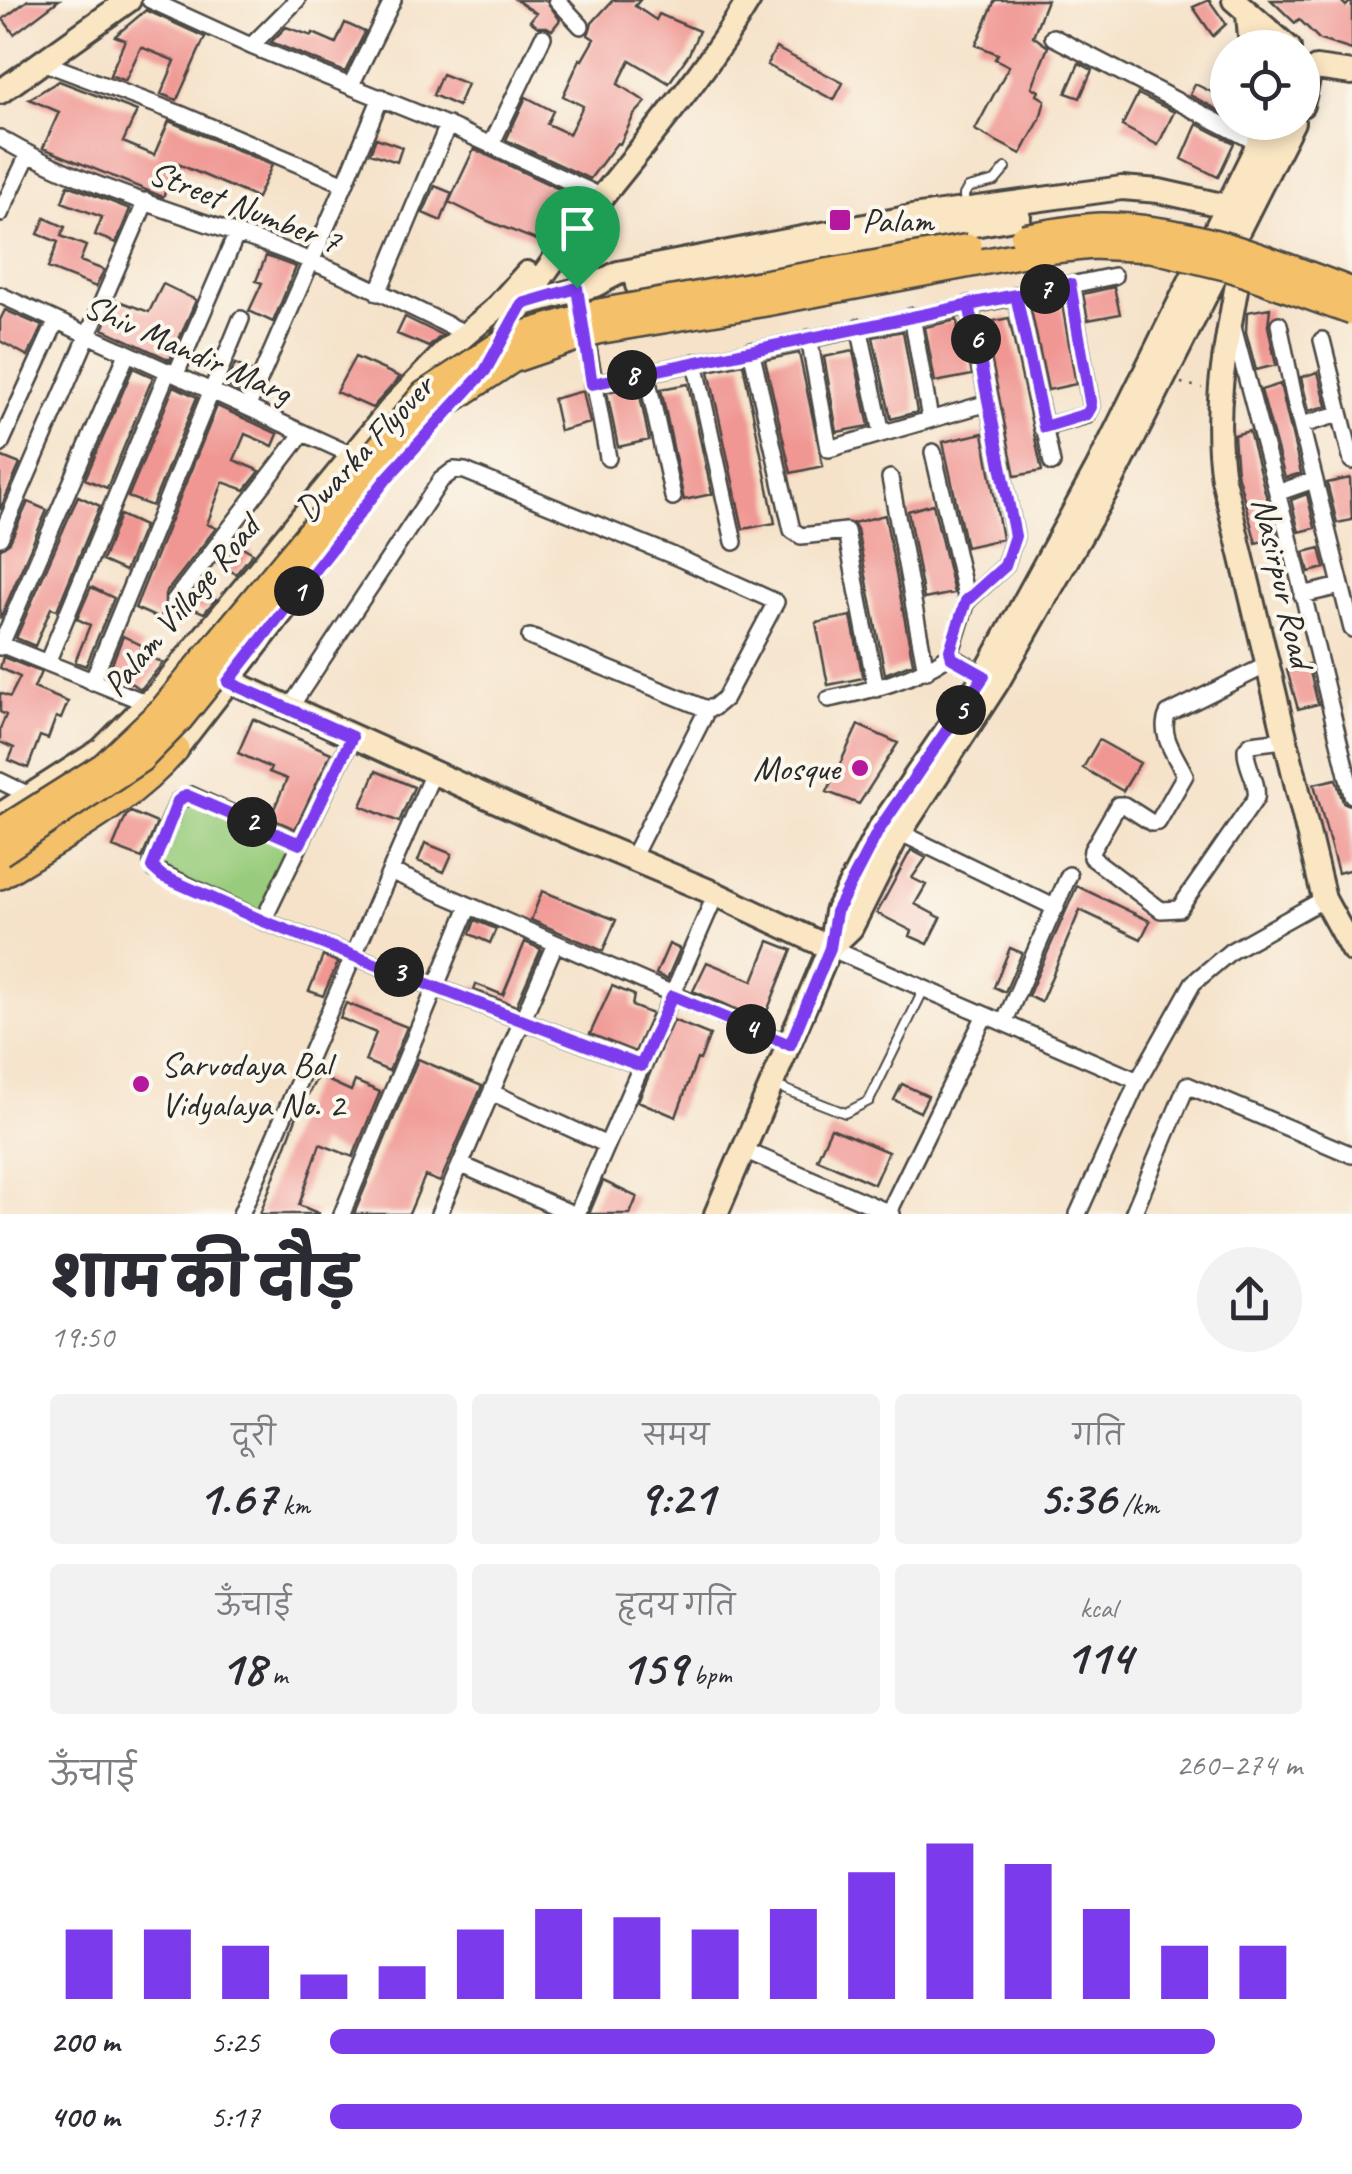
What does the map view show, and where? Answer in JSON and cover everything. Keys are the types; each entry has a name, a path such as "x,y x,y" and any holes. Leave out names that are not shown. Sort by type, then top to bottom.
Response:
{"main road":[{"name":"Dwarka Flyover","path":"0,831 103,766 163,709 424,394 508,339 599,312 1098,226 1157,230 1229,268 1352,312"},
{"path":"1184,247 1264,244 1352,272"},
{"name":"Dwarka Flyover","path":"0,853 141,760 180,719 380,471 436,410 512,360 598,331 1034,252 1094,246 1234,247 1352,290"},
{"path":"1184,247 1300,310 1352,329"},
{"path":"0,876 120,803 150,780 176,748"}],"street":[{"path":"0,92 129,0"},
{"path":"150,0 251,46 448,125 592,192"},
{"path":"251,46 297,0"},
{"path":"351,85 392,0"},
{"path":"557,0 581,26"},
{"name":"Palam Village Road","path":"0,815 101,750 147,703 392,406 446,351 493,311 592,192 734,0"},
{"path":"0,867 116,798 176,748 387,478 485,371 522,304 707,65 750,0"},
{"path":"1241,8 1267,30"},
{"path":"491,144 543,37"},
{"path":"1054,37 1210,108"},
{"path":"42,62 178,113 345,184"},
{"path":"1320,71 1352,73"},
{"path":"248,406 381,97"},
{"path":"378,293 448,125"},
{"name":"Street Number 7","path":"0,139 146,201 311,262 467,334"},
{"path":"830,948 850,928 1071,534 1163,379 1258,140"},
{"path":"1071,534 1098,467 1229,215 1281,140"},
{"path":"0,214 28,154"},
{"path":"493,311 586,286 618,273 966,210 1122,188 1159,191 1229,215"},
{"path":"0,538 146,201"},
{"path":"586,286 617,288 1090,204 1140,202 1229,215"},
{"name":"Nasirpur Road","path":"1229,215 1246,234 1218,392 1223,480 1324,898 1352,950"},
{"path":"47,663 237,233"},
{"path":"592,384 1114,276"},
{"path":"1044,427 1087,414 1091,407 1070,284"},
{"path":"586,286 592,384 608,458"},
{"path":"1016,295 1052,463"},
{"name":"Shiv Mandir Marg","path":"2,302 56,322 352,455"},
{"path":"966,601 1005,566 1015,536 969,304"},
{"path":"912,316 930,419"},
{"path":"1231,318 1352,795"},
{"path":"92,682 241,319"},
{"path":"0,444 56,322"},
{"path":"1279,324 1352,629"},
{"path":"859,327 882,433"},
{"path":"808,338 829,449 988,403"},
{"path":"1322,340 1352,461"},
{"path":"751,350 792,530 801,536 846,530 876,689"},
{"path":"127,354 0,645 147,703"},
{"path":"695,362 734,542"},
{"path":"646,372 674,497"},
{"path":"1302,424 1339,414"},
{"path":"174,601 303,434"},
{"path":"830,699 876,689 926,671 950,654 966,601 933,452"},
{"path":"289,709 442,480 459,470 775,600 774,611 725,698 717,706 704,708 530,637"},
{"path":"890,478 926,671"},
{"path":"1277,493 1314,480"},
{"path":"1302,595 1342,586"},
{"path":"950,654 990,679"},
{"path":"188,656 228,682 1138,1082"},
{"path":"1267,664 1168,714 1163,725 1165,734 1185,775 1158,822 1152,824 1132,809 1118,805 1091,856 1161,910 1179,909 1256,798 1258,789 1245,761 1246,749 1251,744 1284,740"},
{"path":"716,1214 830,948 836,912 878,831 990,679"},
{"path":"631,860 704,716 704,708"},
{"path":"263,921 352,737"},
{"path":"241,1214 433,773"},
{"path":"0,781 32,796"},
{"path":"300,844 191,796 178,801 152,867 162,876 263,921 641,1066"},
{"path":"901,833 1056,908"},
{"path":"390,871 790,1045"},
{"path":"1004,1024 1069,875"},
{"path":"462,1164 575,1214 716,894"},
{"path":"1078,1214 1138,1082 1199,976 1231,951 1324,898"},
{"path":"342,1214 470,906"},
{"path":"439,1214 555,944"},
{"path":"744,1150 890,1214 984,1015"},
{"path":"1133,1214 1187,1084 1352,1155"},
{"path":"493,1093 607,1145"}],"lane":[{"path":"966,210 964,195 968,188 995,181 1006,168"},
{"path":"772,1084 845,1112 869,1101 924,989"}],"path":[{"path":"1163,379 1218,392"}],"green space":[{"path":"187,799 295,846 261,914 160,870"}],"building":[{"path":"28,0 59,0 14,34 3,19"},
{"path":"516,0 546,0 560,20 552,30 538,27 530,21 536,13"},
{"path":"613,0 640,0 635,6 656,20 659,14 699,31 669,83 630,60 618,84 646,102 634,115 620,144 590,179 506,140 526,97 553,111 547,124 569,134 583,106 563,96 594,39 588,35 592,23"},
{"path":"995,0 1047,0 1033,36 1048,47 1032,87 1045,100 1040,119 1021,154 975,130 1009,66 995,59 998,54 976,45"},
{"path":"1209,0 1226,24 1210,32 1193,7"},
{"path":"1271,0 1340,0 1346,6 1352,0 1352,50 1320,40 1320,30 1310,30 1299,19 1295,23"},
{"path":"146,10 205,37 177,100 161,94 175,61 141,47 125,81 110,75 125,40 115,36"},
{"path":"345,23 365,32 345,72 271,42 286,27 336,43"},
{"path":"776,48 843,83 834,100 767,65"},
{"path":"1079,63 1092,70 1080,98 1066,93"},
{"path":"442,74 467,84 458,106 433,95"},
{"path":"59,81 137,111 123,142 154,155 169,121 272,165 257,198 178,164 163,197 43,148 59,112 29,99"},
{"path":"1195,84 1210,91 1210,106 1190,95"},
{"path":"1138,94 1174,112 1158,145 1122,126"},
{"path":"1197,124 1210,131 1210,140 1234,143 1218,177 1182,159"},
{"path":"376,138 402,147 397,162 370,153"},
{"path":"474,149 574,196 547,224 543,223 536,240 488,221 449,202"},
{"path":"68,185 130,209 116,243 95,235 102,217 62,202"},
{"path":"435,186 452,193 441,221 423,213"},
{"path":"45,218 65,227 61,236 86,246 80,261 104,270 96,287 48,268 58,242 38,234"},
{"path":"266,256 296,267 273,322 249,311 262,283 256,281"},
{"path":"163,284 196,300 170,360 103,329 116,300 149,312"},
{"path":"1114,287 1120,314 1088,320 1083,294"},
{"path":"1061,298 1076,384 1048,390 1030,305"},
{"path":"1270,308 1268,326 1276,365 1256,370 1246,332 1247,312"},
{"path":"5,310 42,326 28,356 0,341 0,320"},
{"path":"405,317 442,335 429,347 397,334"},
{"path":"1009,318 1042,471 1015,476 984,323"},
{"path":"957,320 972,375 935,382 925,327"},
{"path":"903,331 917,412 891,419 873,337"},
{"path":"853,351 869,426 837,432 824,357"},
{"path":"799,353 823,466 791,473 765,360"},
{"path":"355,357 400,377 372,408 336,392"},
{"path":"235,364 251,371 242,392 226,385"},
{"path":"743,364 775,523 743,529 709,371"},
{"path":"133,368 153,377 107,488 85,479"},
{"path":"1318,372 1327,406 1309,411 1301,377"},
{"path":"688,384 712,494 684,500 661,389"},
{"path":"1280,384 1301,473 1285,478 1261,390"},
{"path":"174,386 197,397 152,506 128,497"},
{"path":"638,386 649,440 618,447 607,392"},
{"path":"583,391 590,423 560,431 553,399"},
{"path":"217,406 278,434 273,446 245,434 234,460 260,471 245,490 223,482 207,524 216,528 165,594 160,619 135,608"},
{"path":"1249,431 1277,537 1256,543 1237,473 1234,435"},
{"path":"983,433 1002,539 966,547 943,442"},
{"path":"0,456 20,464 0,510"},
{"path":"1350,478 1352,520 1337,523 1327,483"},
{"path":"1307,494 1315,528 1299,532 1291,500"},
{"path":"78,496 100,506 57,610 51,608 35,646 16,638"},
{"path":"28,502 47,510 0,619 0,549 10,542"},
{"path":"933,504 954,593 924,599 908,511"},
{"path":"120,515 144,526 125,571 102,561"},
{"path":"885,515 913,663 885,674 853,523"},
{"path":"234,542 253,553 236,574 217,563"},
{"path":"1320,548 1325,568 1309,572 1304,552"},
{"path":"91,587 114,598 86,666 75,662 90,625 77,619"},
{"path":"196,591 216,599 204,613 185,605"},
{"path":"851,616 863,678 828,685 816,623"},
{"path":"123,636 143,646 139,652 163,663 141,689 109,671"},
{"path":"3,657 41,672 34,688 68,702 61,719 56,717 48,739 40,736 28,768 9,760 14,748 0,742 6,715 0,712 0,693 10,697 20,677 0,668"},
{"path":"1308,664 1318,704 1298,709 1287,670"},
{"path":"253,719 331,753 295,829 270,818 287,779 238,753"},
{"name":"Mosque","path":"858,725 898,743 859,804 827,792"},
{"path":"1099,740 1140,763 1123,791 1083,768"},
{"path":"376,771 414,787 399,822 361,806"},
{"path":"1336,779 1343,802 1352,806 1352,869 1338,873 1314,784"},
{"path":"131,812 157,823 142,858 113,847"},
{"path":"425,843 452,854 444,872 418,861"},
{"path":"911,850 926,858 912,878 926,885 915,904 941,918 928,944 877,913"},
{"path":"1077,886 1150,921 1141,939 1080,910 1041,1002 1028,996"},
{"path":"542,891 616,920 603,951 531,920"},
{"path":"475,920 496,929 490,943 470,934"},
{"path":"769,941 792,950 763,1021 693,991 707,962 753,981"},
{"path":"525,942 541,949 516,1006 474,990 476,984 503,995"},
{"path":"669,944 680,949 667,979 656,974"},
{"path":"1010,948 1022,953 1005,992 994,987"},
{"path":"323,956 338,962 323,996 309,991"},
{"path":"612,986 634,995 632,1006 652,1014 635,1052 590,1034"},
{"path":"346,1003 407,1027 389,1071 365,1061 376,1033 340,1018"},
{"path":"673,1020 710,1035 676,1117 638,1101"},
{"path":"418,1059 482,1086 440,1182 425,1176 409,1214 354,1214"},
{"path":"318,1076 351,1091 355,1081 380,1092 353,1157 320,1144 299,1205 320,1214 260,1214 298,1113"},
{"path":"902,1084 928,1096 920,1112 894,1100"},
{"path":"831,1128 888,1152 874,1184 817,1159"},
{"path":"603,1181 637,1197 630,1214 589,1214"}],"place":[{"name":"Palam","path":"840,220"},
{"name":"Mosque","path":"860,768"},
{"name":"Sarvodaya Bal Vidyalaya No. 2","path":"141,1084"}],"route":[{"path":"577,288 522,304 485,371 387,478 228,682 352,737 300,844 186,795 178,801 152,867 162,876 263,921 641,1066 672,996 790,1045 830,948 836,912 878,831 984,676 952,658 950,650 966,601 1005,566 1015,536 969,304 1016,295 1044,427 1087,414 1091,407 1070,284 969,304 592,384 577,288"}]}
